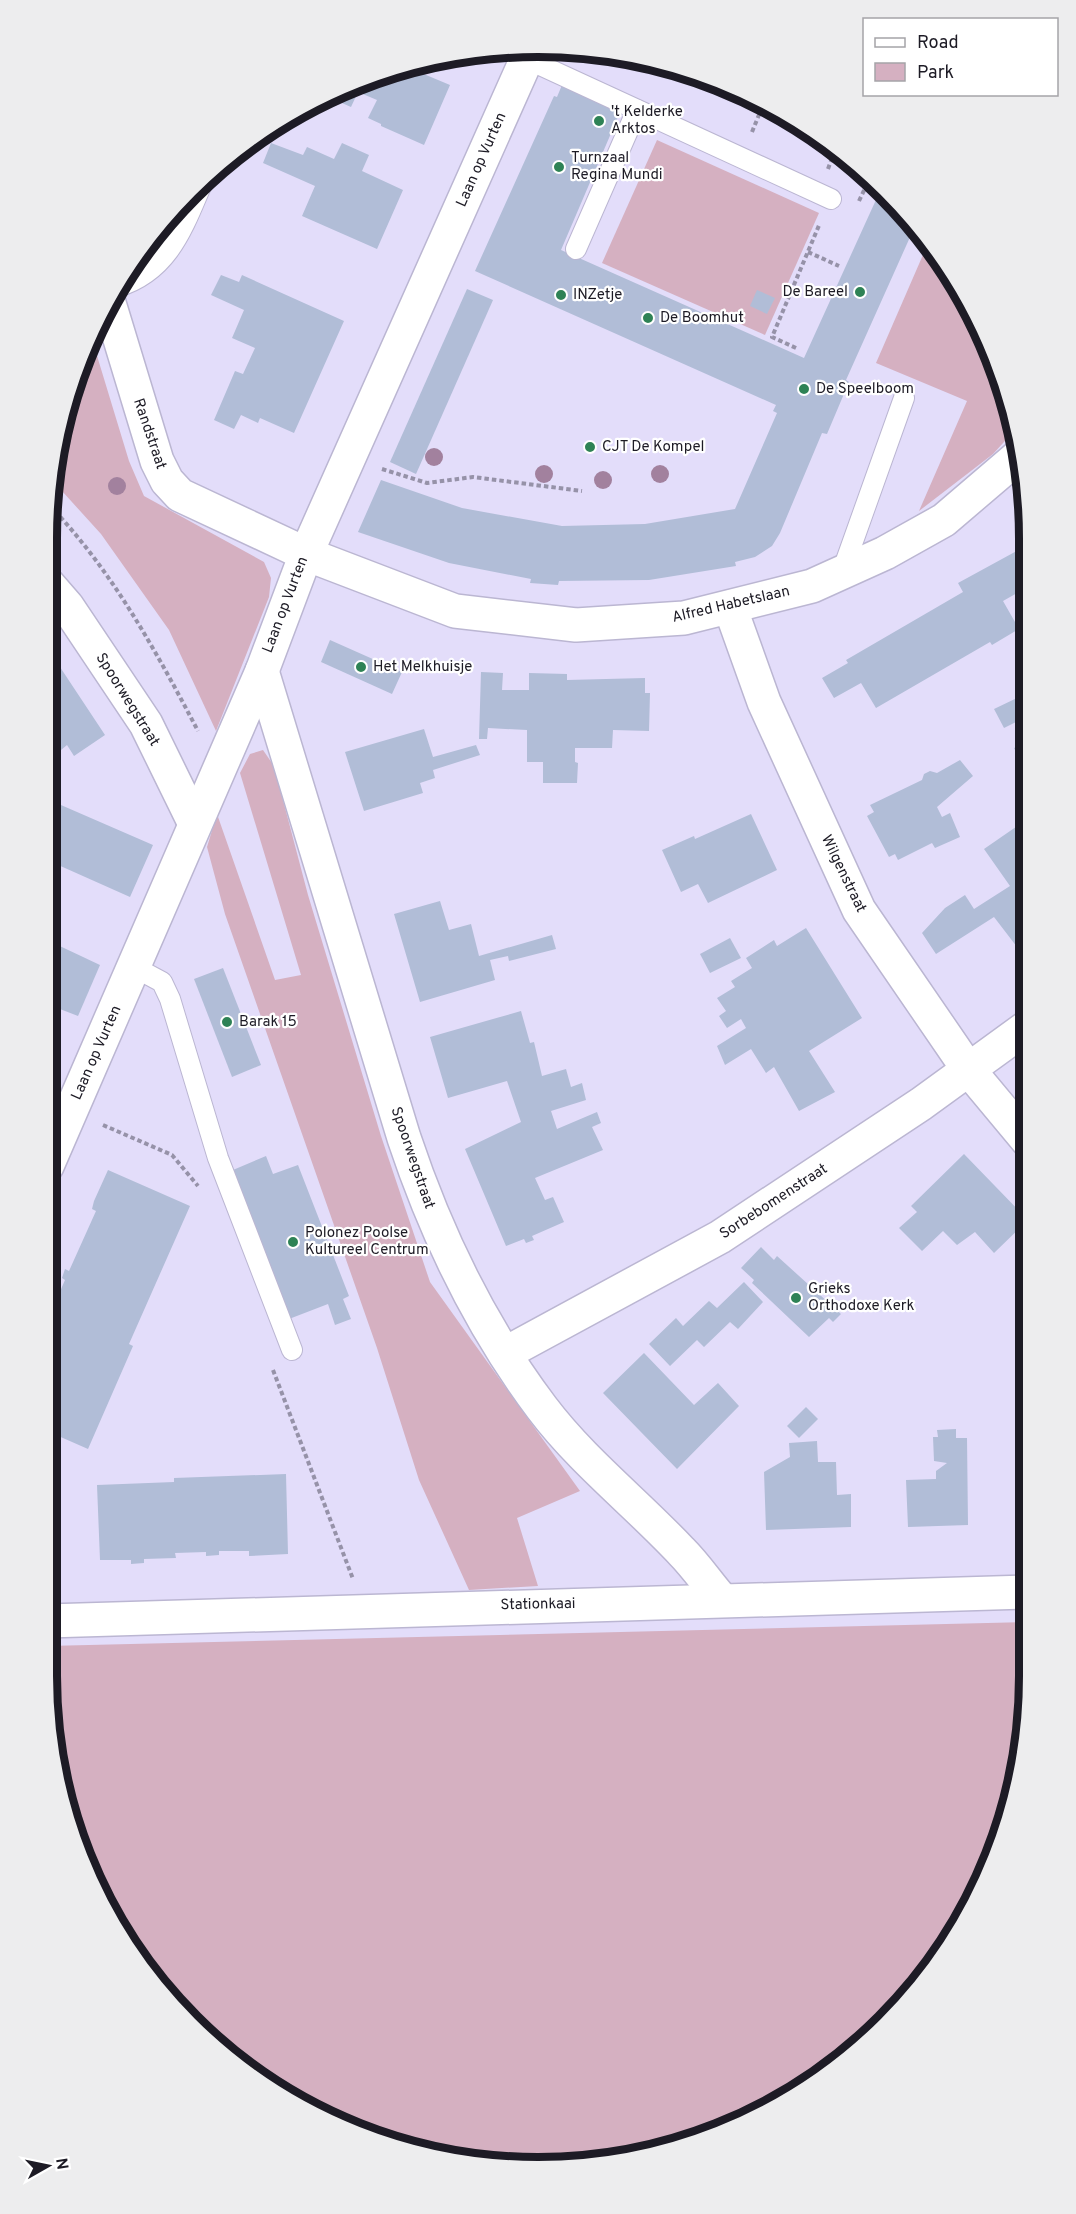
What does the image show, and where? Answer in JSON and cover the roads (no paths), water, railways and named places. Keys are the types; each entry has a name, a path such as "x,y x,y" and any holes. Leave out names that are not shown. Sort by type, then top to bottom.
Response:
{"street":[{"name":"Laan op Vurten","path":"57,1141 262,671 306,554 527,57"},
{"name":"Randstraat","path":"112,314 147,435 167,481 180,495 306,554"},
{"name":"Alfred Habetslaan","path":"306,554 454,611 576,626 684,618 812,586 885,553 944,519 1013,461"},
{"name":"Spoorwegstraat","path":"57,596 67,606 146,724 195,824"},
{"name":"Wilgenstraat","path":"730,607 764,702 859,910 968,1069 1019,1131"},
{"name":"Spoorwegstraat","path":"262,671 424,1199 479,1311 543,1409 602,1474 681,1551 722,1600"},
{"name":"Sorbebomenstraat","path":"506,1353 720,1238 921,1104 1019,1033"},
{"name":"Stationkaai","path":"57,1621 1019,1592"}],"lane":[{"path":"537,57 637,110 831,199"},
{"path":"576,249 637,110"},
{"path":"130,283 135,282 175,245 194,203"},
{"path":"842,572 904,398"},
{"path":"134,967 162,982 170,999 218,1158 292,1350"}],"place":[{"name":"'t Kelderke Arktos","path":"599,121"},
{"name":"Turnzaal Regina Mundi","path":"559,167"},
{"name":"De Bareel","path":"860,292"},
{"name":"INZetje","path":"561,295"},
{"name":"De Boomhut","path":"648,318"},
{"name":"De Speelboom","path":"804,389"},
{"name":"CJT De Kompel","path":"590,447"},
{"name":"Het Melkhuisje","path":"361,667"},
{"name":"Barak 15","path":"227,1022"},
{"name":"Polonez Poolse Kultureel Centrum","path":"293,1242"},
{"name":"Grieks Orthodoxe Kerk","path":"796,1298"}]}
